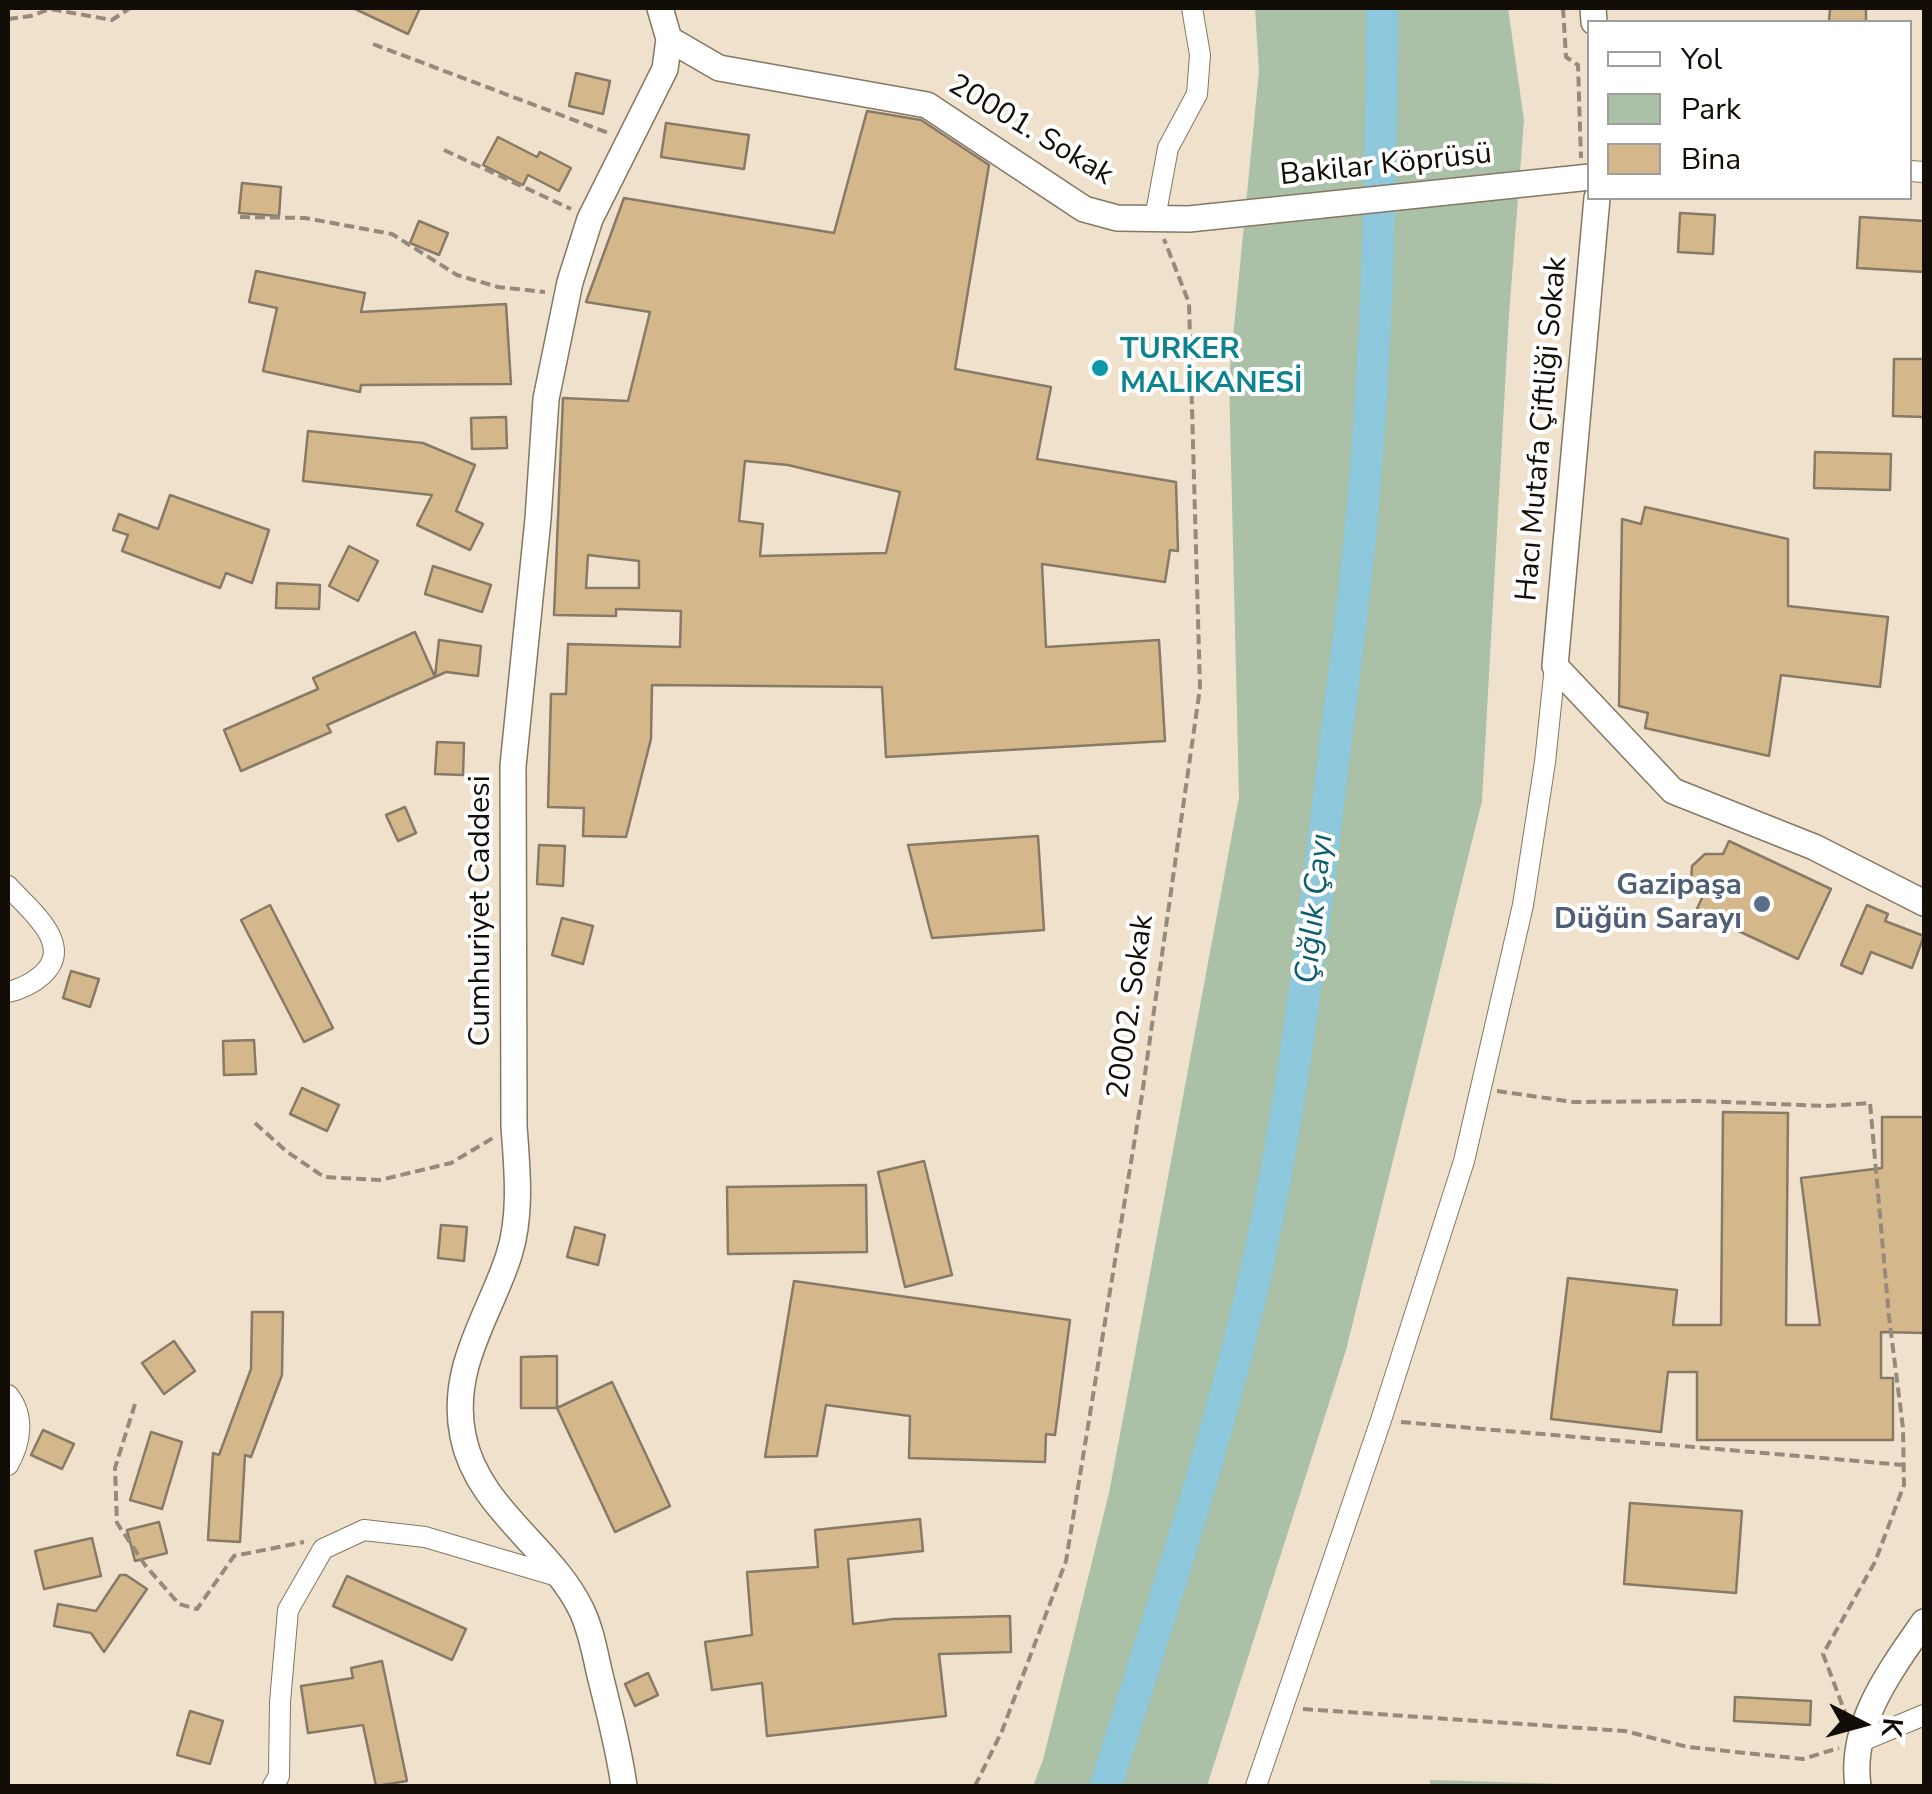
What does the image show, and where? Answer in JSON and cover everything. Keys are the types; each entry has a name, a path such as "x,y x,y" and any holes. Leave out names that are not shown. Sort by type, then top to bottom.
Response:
{"street":[{"path":"660,8 669,40"},
{"path":"1156,218 1168,148 1197,94 1200,55 1192,8"},
{"name":"Cumhuriyet Caddesi","path":"624,1786 582,1609 478,1482 462,1436 460,1388 478,1326 509,1254 515,1227 518,1185 514,1126 513,766 546,399 567,295 590,219 665,69 669,40"},
{"name":"20001. Sokak","path":"669,40 719,68 928,105 1084,208 1117,218 1189,219"},
{"name":"Bakilar Köprüsü","path":"1189,219 1587,184"},
{"name":"Hacı Mutafa Çiftliği Sokak","path":"1554,666 1588,200"},
{"path":"1554,666 1672,791 1814,846 1924,903"},
{"path":"1256,1786 1381,1420 1464,1161 1483,1089 1535,836 1554,666"},
{"path":"8,886 48,931 56,950 54,962 39,978 8,992"},
{"path":"8,1395 17,1407 20,1423 8,1464"},
{"path":"273,1786 279,1776 280,1702 288,1610 323,1549 364,1530 426,1537 557,1576"},
{"path":"1858,1786 1857,1743 1879,1694 1920,1636"},
{"path":"1857,1743 1924,1715"}],"path":[{"path":"8,19 50,8 112,20 130,8"},
{"path":"1563,8 1566,57 1578,65 1587,162"},
{"path":"372,44 630,141"},
{"path":"444,150 590,219"},
{"path":"240,217 306,218 392,234 456,275 498,288 567,295"},
{"name":"20002. Sokak","path":"975,1786 1002,1732 1066,1561 1142,1094 1200,688 1189,303 1156,218"},
{"path":"1283,1708 1625,1731 1688,1747 1803,1759 1857,1743 1822,1654 1875,1562 1904,1485 1903,1428 1870,1103 1826,1106 1574,1102 1483,1089"},
{"path":"255,1123 324,1177 380,1180 451,1163 514,1126"},
{"path":"135,1404 115,1468 117,1523 145,1565 179,1604 197,1609 234,1556 310,1540"},
{"path":"1381,1420 1904,1465"}],"green space":[{"path":"1255,8 1508,8 1524,120 1482,801 1346,1350 1207,1786 1033,1786 1043,1760 1109,1493 1239,797 1229,378 1259,71"},
{"path":"1430,1780 1632,1786 1430,1786"}],"building":[{"path":"353,8 420,8 408,34"},
{"path":"1830,8 1866,8 1866,20 1829,20"},
{"path":"576,73 610,81 603,114 569,106"},
{"path":"867,111 921,120 989,165 955,369 1051,387 1037,459 1176,482 1178,551 1170,550 1165,582 1042,564 1046,647 1159,640 1165,741 886,757 882,687 652,685 651,739 626,837 583,836 584,808 548,807 551,694 566,694 568,644 680,647 681,611 616,609 616,616 554,615 563,398 628,401 650,312 586,302 624,198 834,233","holes":["745,461 788,465 900,492 886,553 760,556 763,524 739,521","588,555 639,561 639,588 586,588"]},
{"path":"666,123 749,135 744,169 661,157"},
{"path":"498,137 537,157 540,152 571,168 559,191 528,175 523,185 483,165"},
{"path":"242,183 281,187 279,216 239,213"},
{"path":"1680,213 1715,215 1713,254 1678,252"},
{"path":"1860,217 1924,221 1924,272 1857,268"},
{"path":"419,221 448,233 439,255 410,243"},
{"path":"256,271 365,293 361,312 506,304 511,384 361,385 360,392 263,371 277,308 249,302"},
{"path":"1894,359 1924,359 1924,417 1893,416"},
{"path":"506,417 507,448 472,449 471,418"},
{"path":"308,431 423,443 475,465 456,511 483,524 470,550 417,525 432,495 303,481"},
{"path":"1815,452 1891,454 1890,490 1814,488"},
{"path":"170,495 269,530 252,583 226,573 220,588 122,551 128,535 113,530 119,514 158,529"},
{"path":"1645,507 1788,539 1788,606 1888,617 1880,687 1781,675 1769,756 1645,728 1648,713 1619,706 1622,519 1641,524"},
{"path":"349,546 378,561 358,601 329,586"},
{"path":"433,566 491,585 482,612 425,594"},
{"path":"277,583 320,585 319,609 276,608"},
{"path":"415,632 435,677 327,725 331,732 241,771 224,730 318,689 313,678"},
{"path":"439,640 481,646 478,676 446,672 435,677"},
{"path":"437,742 464,743 463,775 435,774"},
{"path":"405,807 416,833 398,841 386,815"},
{"path":"1038,836 1044,930 932,938 908,845"},
{"name":"Gazipaşa Düğün Sarayı","path":"1729,841 1831,889 1798,959 1696,911 1702,898 1691,884 1692,866 1705,854 1723,854"},
{"path":"539,845 565,846 563,886 537,884"},
{"path":"270,905 333,1028 304,1042 241,920"},
{"path":"1867,905 1888,914 1885,921 1924,936 1912,968 1871,952 1862,974 1841,965"},
{"path":"562,918 593,926 583,964 552,955"},
{"path":"71,971 99,979 90,1007 63,998"},
{"path":"254,1040 256,1074 224,1075 223,1041"},
{"path":"302,1088 339,1105 327,1131 290,1114"},
{"path":"1723,1112 1788,1113 1786,1325 1820,1325 1801,1178 1882,1168 1882,1117 1924,1117 1924,1333 1881,1332 1881,1378 1893,1378 1893,1440 1697,1440 1697,1372 1668,1372 1661,1432 1551,1419 1568,1278 1677,1290 1673,1325 1721,1325"},
{"path":"924,1161 952,1275 905,1287 878,1172"},
{"path":"866,1185 867,1252 728,1254 727,1187"},
{"path":"441,1225 467,1227 464,1261 438,1258"},
{"path":"575,1227 605,1235 598,1265 567,1257"},
{"path":"794,1281 1070,1320 1055,1435 1046,1434 1045,1462 909,1458 910,1416 826,1405 817,1456 765,1457"},
{"path":"252,1312 283,1312 282,1375 251,1457 245,1455 240,1542 208,1540 213,1453 219,1455 251,1369"},
{"path":"174,1341 195,1371 164,1394 142,1363"},
{"path":"557,1356 557,1408 521,1408 521,1357"},
{"path":"612,1382 670,1506 615,1532 557,1408"},
{"path":"43,1430 74,1444 62,1469 31,1455"},
{"path":"151,1432 182,1442 162,1509 130,1500"},
{"path":"1630,1503 1742,1511 1736,1593 1624,1584"},
{"path":"920,1519 923,1551 848,1559 853,1624 1010,1616 1011,1652 939,1654 946,1716 767,1736 762,1683 712,1690 705,1642 752,1635 747,1572 818,1567 815,1530"},
{"path":"159,1522 167,1553 135,1561 127,1530"},
{"path":"92,1538 101,1576 44,1589 35,1551"},
{"path":"120,1575 147,1589 104,1652 91,1633 54,1626 58,1604 96,1611"},
{"path":"347,1576 466,1629 452,1660 333,1606"},
{"path":"382,1661 407,1781 376,1786 363,1725 308,1733 301,1686 353,1678 351,1668"},
{"path":"648,1673 658,1695 635,1706 625,1684"},
{"path":"1735,1697 1811,1701 1810,1725 1734,1721"},
{"path":"190,1711 223,1721 210,1764 177,1755"}],"waterway":[{"name":"Çığlık Çayı","path":"1106,1786 1184,1540 1237,1353 1265,1231 1296,1053 1362,516 1378,262 1382,8"}],"place":[{"name":"TURKER MALİKANESİ","path":"1100,368"},
{"name":"Gazipaşa Düğün Sarayı","path":"1762,904"}]}
